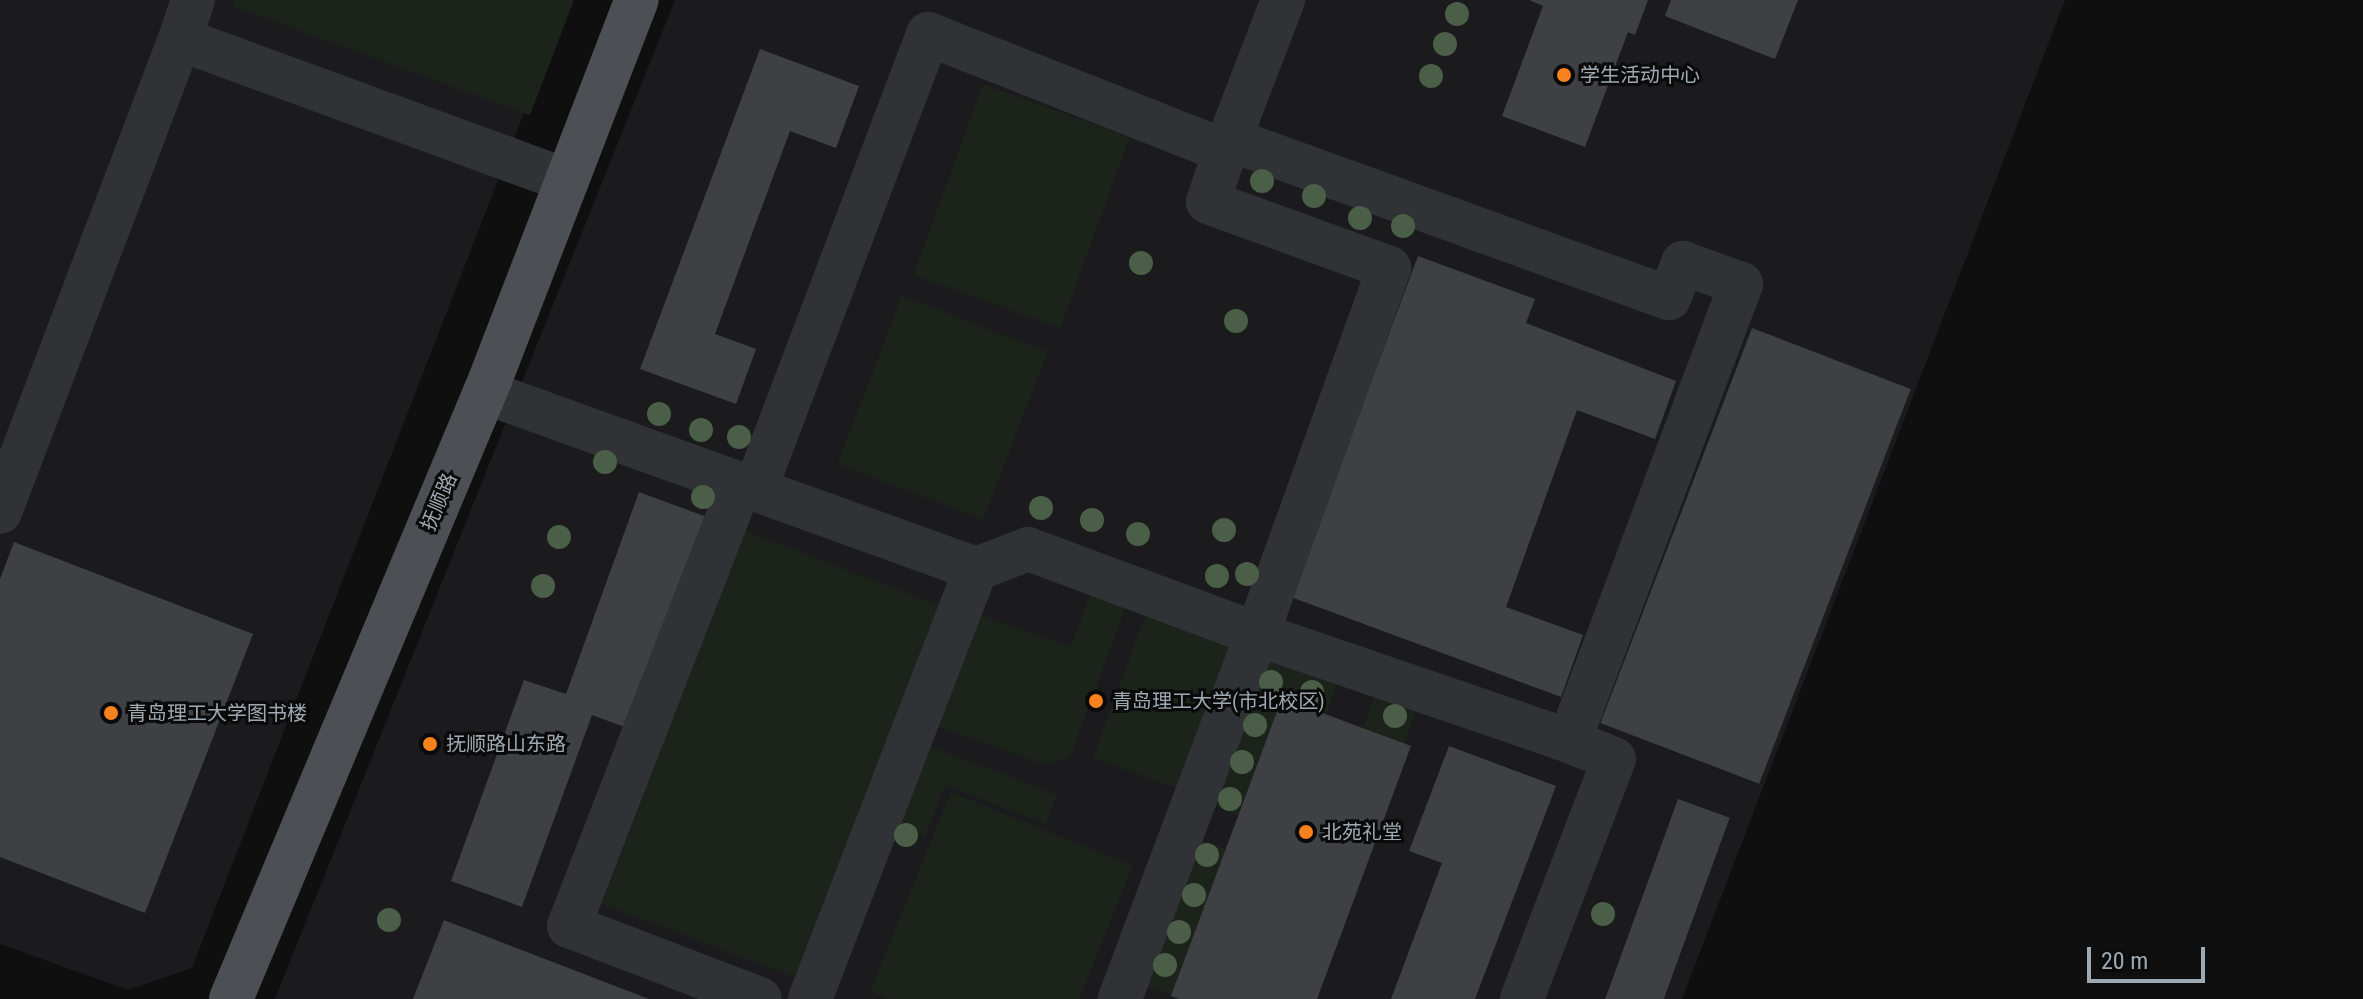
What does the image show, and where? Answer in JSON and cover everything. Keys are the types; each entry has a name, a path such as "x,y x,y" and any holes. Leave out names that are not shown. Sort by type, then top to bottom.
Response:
{"main road":[{"name":"抚顺路","path":"231,999 501,397 567,181 637,0"}],"street":[{"path":"1120,999 1257,634 1389,268 1208,202 1283,0"},
{"path":"0,512 186,19 491,152 567,181"},
{"path":"760,999 569,926 928,34 1227,145 1669,298 1683,263 1741,284 1569,741"},
{"path":"501,397 976,569 1028,549 1257,634 1614,759 1522,999"},
{"path":"810,999 976,569"}],"shaded area":[{"path":"0,0 568,0 192,968 128,990 0,944"},
{"path":"235,0 574,0 530,115 233,6"},
{"name":"青岛理工大学(市北校区)","path":"675,0 2065,0 1682,999 275,999"},
{"path":"983,84 1130,137 1060,328 914,275"},
{"path":"902,296 1048,352 983,520 837,464"},
{"path":"745,531 945,608 802,980 602,903"},
{"path":"1096,581 1131,593 1070,757 1043,764 939,727 981,615 1070,647"},
{"path":"1150,602 1242,636 1185,792 1093,758"},
{"path":"1263,653 1338,681 1326,715 1282,698 1238,815 1207,804"},
{"path":"1376,692 1417,707 1404,744 1363,729"},
{"path":"930,746 1057,795 1046,824 945,785 925,837 899,826"},
{"path":"951,792 1133,866 1079,999 888,999 870,992"},
{"path":"1195,838 1226,849 1173,996 1142,985"}],"building":[{"name":"学生活动中心","path":"1529,0 1648,0 1635,35 1628,32 1585,147 1502,116 1543,6"},
{"path":"1671,0 1798,0 1775,59 1665,16"},
{"path":"760,49 859,86 836,148 790,131 715,334 756,349 736,404 640,369"},
{"path":"1418,256 1535,299 1526,323 1676,381 1655,439 1577,410 1506,607 1583,635 1561,697 1291,597"},
{"path":"1752,328 1911,389 1759,784 1600,723"},
{"path":"639,492 707,517 630,729 592,715 522,907 451,881 524,680 566,694"},
{"name":"青岛理工大学图书楼","path":"14,542 253,634 145,913 0,857 0,579"},
{"name":"北苑礼堂","path":"1282,698 1411,746 1317,999 1179,999 1171,996"},
{"path":"1449,746 1556,786 1475,999 1391,999 1442,863 1409,851"},
{"path":"1678,799 1730,818 1664,999 1605,999"},
{"path":"444,920 649,999 413,999"}],"place":[{"name":"学生活动中心","path":"1564,75"},
{"name":"青岛理工大学(市北校区)","path":"1096,701"},
{"name":"青岛理工大学图书楼","path":"111,713"},
{"name":"抚顺路山东路","path":"430,744"},
{"name":"北苑礼堂","path":"1306,832"}]}
